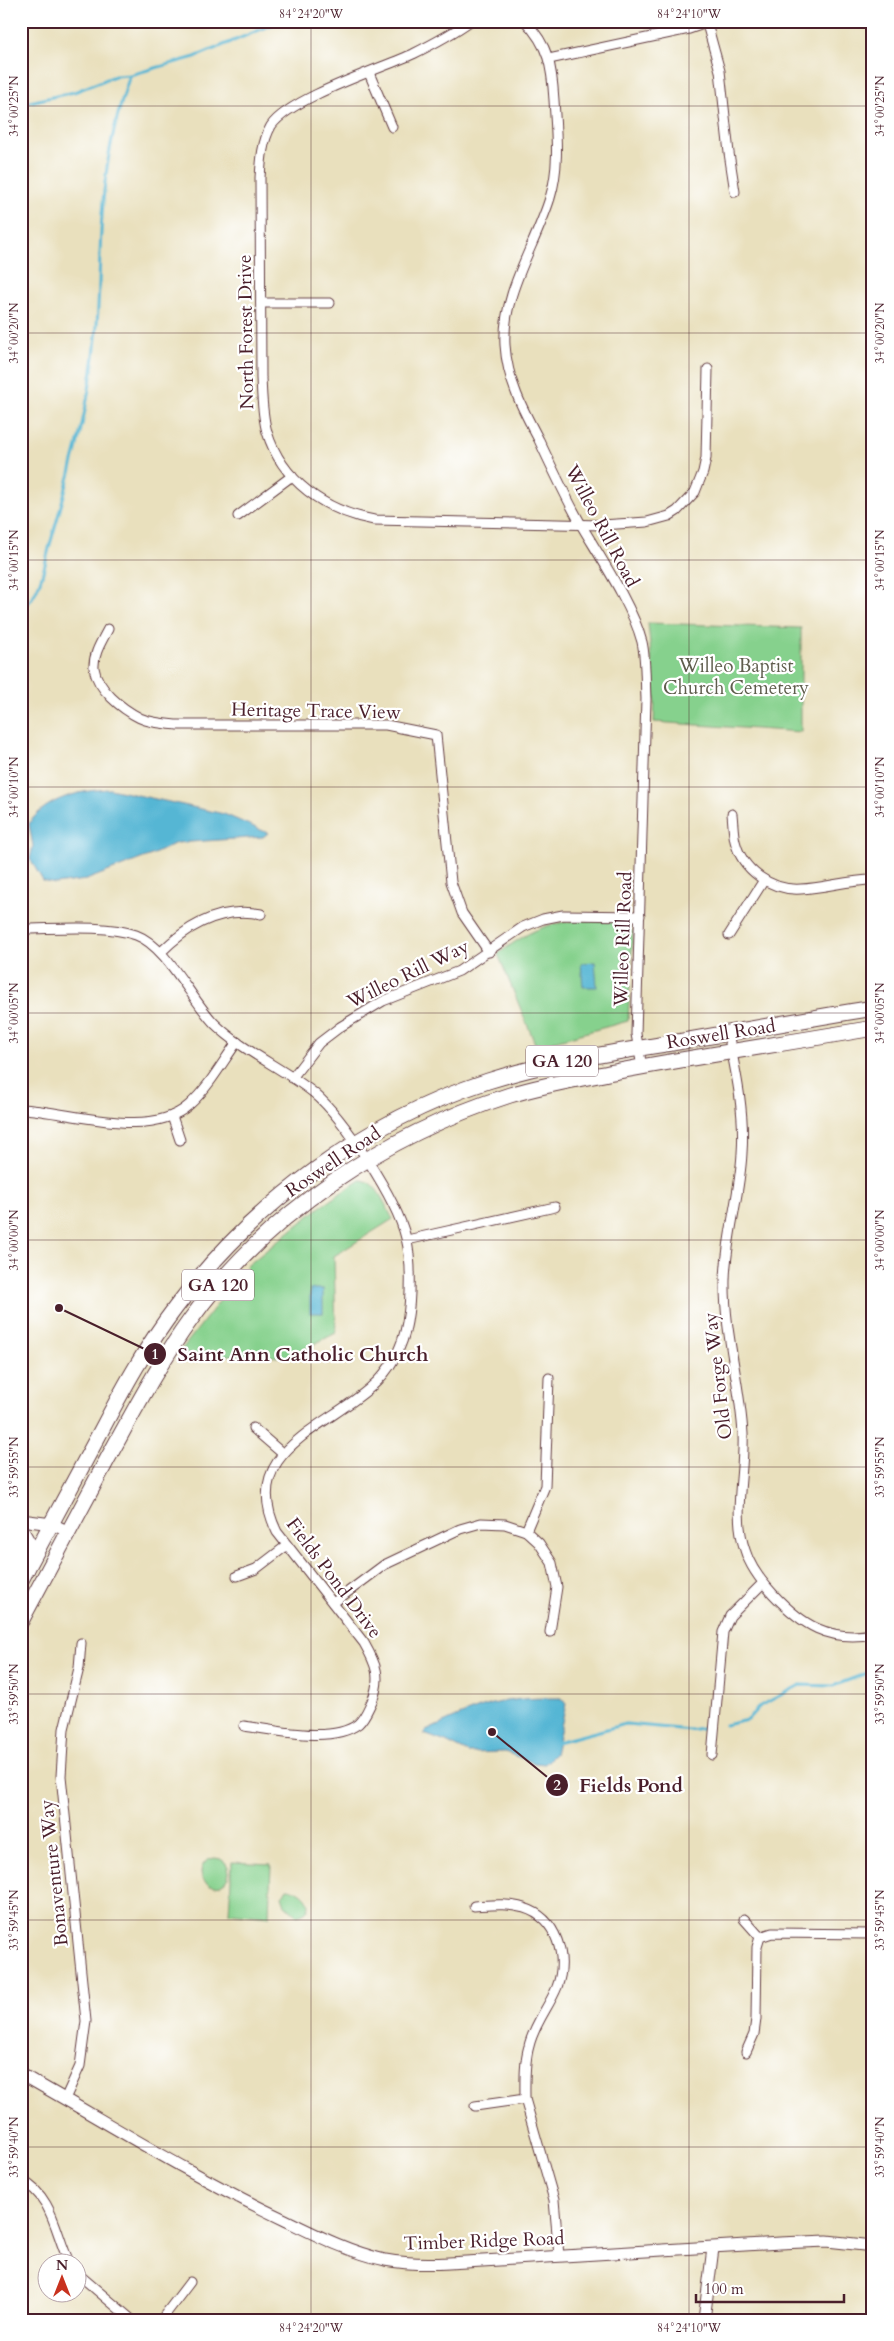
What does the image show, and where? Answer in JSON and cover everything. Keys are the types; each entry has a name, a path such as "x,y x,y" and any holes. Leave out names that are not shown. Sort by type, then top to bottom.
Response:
{"main road":[{"name":"Roswell Road","path":"24,1574 138,1362 181,1299 210,1264 256,1218 292,1187 355,1143 416,1110 488,1081 544,1066 873,1008"},
{"name":"Roswell Road","path":"21,1621 140,1400 165,1358 211,1293 259,1242 313,1196 366,1160 428,1127 512,1094 642,1067 873,1028"},
{"path":"21,1531 28,1543 24,1574"}],"street":[{"name":"North Forest Drive","path":"470,21 431,45 288,110 272,126 267,136 261,161 260,178 261,378 264,418 274,449 292,476 322,502 345,514 374,520 582,525 657,520 678,511 690,499 699,485 706,458 708,369"},
{"name":"Willeo Rill Road","path":"525,21 540,39 549,59 556,138 553,185 513,291 507,316 505,344 508,368 518,398 582,525 637,628 644,655 646,699 636,1034 642,1067"},
{"path":"549,59 710,22 720,71 735,192"},
{"path":"369,73 392,127"},
{"path":"261,303 330,303"},
{"path":"238,516 292,476"},
{"name":"Heritage Trace View","path":"108,629 95,655 94,668 99,682 121,706 146,720 177,726 386,726 436,735 451,882 462,913 489,952"},
{"path":"732,814 735,840 740,855 750,868 764,880 779,886 799,889 858,880 873,880"},
{"path":"729,935 764,880"},
{"path":"161,952 184,932 200,922 233,912 245,911 261,914"},
{"name":"Willeo Rill Way","path":"292,1078 319,1043 340,1027 383,1000 459,972 523,927 553,916 582,914 640,916"},
{"name":"Fields Pond Drive","path":"21,929 95,929 137,935 149,942 161,952 206,1015 237,1042 292,1078 325,1103 355,1143 391,1200 407,1240 408,1316 404,1338 392,1363 371,1388 294,1442 282,1453 272,1471 267,1493 271,1520 286,1546 364,1643 376,1663 377,1686 364,1717 349,1728 327,1734 244,1726"},
{"name":"Old Forge Way","path":"728,1033 740,1105 742,1152 725,1279 727,1319 743,1434 740,1529 745,1552 763,1583 798,1619 820,1631 847,1636 873,1634"},
{"path":"21,1109 127,1122 156,1122 172,1116 187,1107 204,1089 237,1042"},
{"path":"172,1116 180,1140"},
{"path":"407,1240 555,1207"},
{"path":"526,1532 545,1486 549,1378"},
{"path":"253,1428 282,1453"},
{"path":"21,1520 52,1524 69,1532"},
{"path":"333,1603 384,1565 471,1524 504,1524 526,1532 539,1543 552,1564 557,1587 550,1632"},
{"path":"237,1576 256,1569 286,1546"},
{"path":"712,1755 723,1632 730,1616 763,1583"},
{"name":"Bonaventure Way","path":"66,2099 80,2066 86,2021 61,1776 64,1728 79,1668 81,1643"},
{"path":"474,1906 506,1904 526,1908 539,1915 552,1929 560,1948 562,1967 557,1987 529,2045 525,2099 554,2200 559,2256"},
{"path":"744,1919 760,1937"},
{"path":"760,1937 772,1933 873,1934"},
{"path":"746,2052 754,2034 757,1947 760,1937"},
{"name":"Timber Ridge Road","path":"21,2074 177,2165 246,2202 358,2252 385,2260 417,2264 827,2242 873,2246"},
{"path":"475,2106 525,2099"},
{"path":"21,2180 30,2185 44,2200 66,2254"},
{"path":"704,2320 713,2248"},
{"path":"161,2320 190,2282"},
{"path":"88,2283 132,2320"}],"green space":[{"name":"Willeo Baptist Church Cemetery","path":"648,623 801,628 801,732 654,722 655,695"},
{"path":"583,920 629,923 633,933 628,1021 536,1046 498,954 519,939 538,929 558,923"},
{"path":"360,1180 366,1181 376,1189 393,1219 334,1256 336,1333 288,1357 178,1354 248,1265 320,1207"},
{"path":"215,1858 225,1862 229,1872 225,1882 215,1886 205,1882 201,1872 205,1862"},
{"path":"232,1862 271,1864 269,1917 229,1913"},
{"path":"287,1888 300,1892 308,1900 308,1909 304,1913 296,1915 285,1905 282,1896"}],"water":[{"path":"110,789 224,814 268,833 263,837 176,843 154,854 86,880 55,884 43,881 30,859 33,846 29,824 44,808 65,797 88,791"},
{"path":"595,962 597,987 583,987 581,963"},
{"path":"310,1289 323,1289 323,1313 310,1313"},
{"path":"561,1698 566,1704 555,1754 545,1764 534,1763 505,1752 468,1753 424,1734 426,1731 458,1716 492,1704 520,1699"}],"waterway":[{"path":"21,104 74,92 115,76 130,75 195,57 281,21"},
{"path":"21,609 33,596 41,578 72,466 84,414 96,337 103,195 115,124 130,75"},
{"path":"725,1725 747,1720 760,1706 800,1685 833,1686 873,1671"},
{"path":"557,1742 626,1724 690,1730 707,1727"}],"place":[{"name":"Saint Ann Catholic Church","path":"59,1308"},
{"name":"Fields Pond","path":"492,1732"}]}
